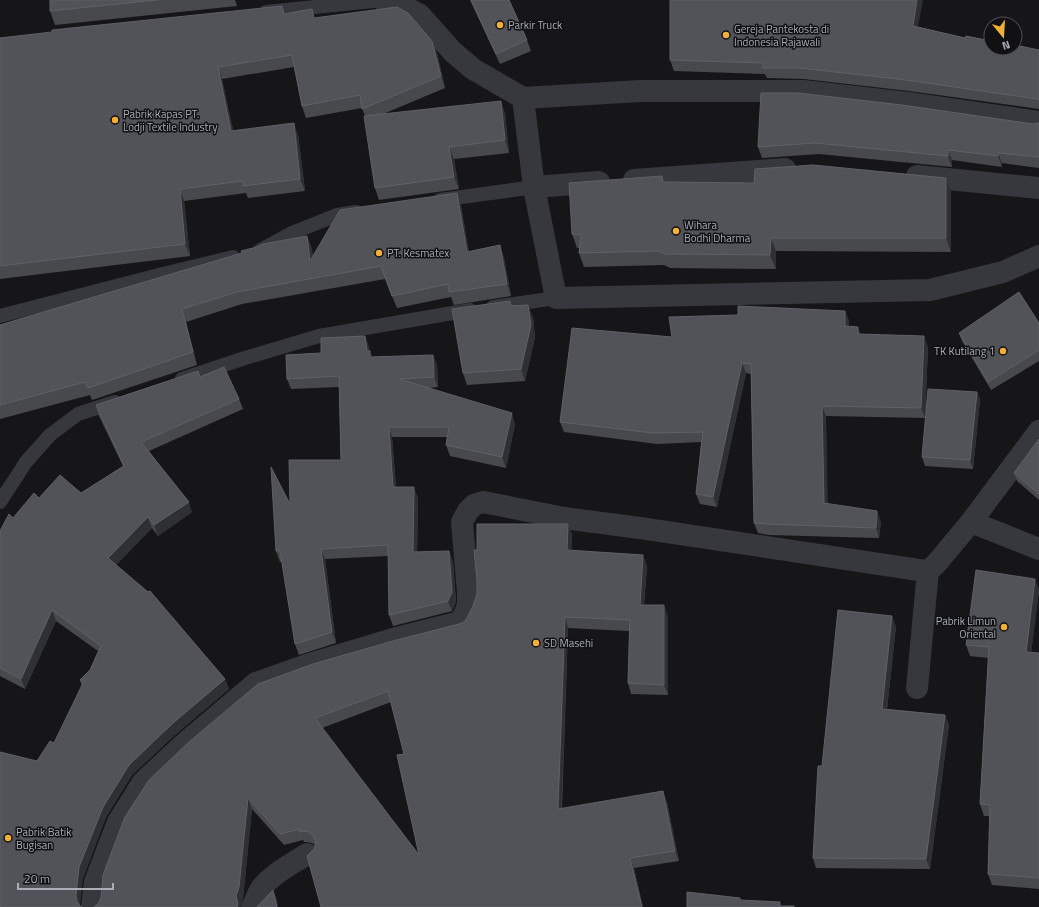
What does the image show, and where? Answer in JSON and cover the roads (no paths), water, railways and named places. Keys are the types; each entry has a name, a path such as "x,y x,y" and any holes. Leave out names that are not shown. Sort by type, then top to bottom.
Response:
{"street":[{"path":"383,0 400,4 420,15 453,52 474,69 523,98 640,90 803,91 1039,122"},
{"path":"523,98 534,187 556,298 930,290 1003,272 1039,256"},
{"path":"534,187 803,167"},
{"path":"897,174 1039,188"},
{"path":"917,688 928,571 936,564 971,522 1039,431"},
{"path":"92,907 96,882 118,822 143,782 185,743 256,683 313,663 393,639 460,622 468,604 462,522 468,511 474,505 483,502 564,518 928,571"},
{"path":"971,522 1039,549"},
{"path":"252,907 261,890 270,880 283,869 307,854"}],"lane":[{"path":"250,14 383,0"},
{"path":"424,202 534,187"},
{"path":"0,316 159,275 260,251 292,232 337,214 369,210"},
{"path":"167,384 245,358 319,336 442,315 556,298"},
{"path":"0,502 26,462 50,436 78,414 131,396"}],"place":[{"name":"Parkir Truck","path":"500,25"},
{"name":"Gereja Pantekosta di Indonesia Rajawali","path":"726,35"},
{"name":"Pabrik Kapas PT. Lodji Textile Industry","path":"115,120"},
{"name":"Wihara Bodhi Dharma","path":"676,231"},
{"name":"PT. Kesmatex","path":"379,253"},
{"name":"TK Kutilang 1","path":"1003,351"},
{"name":"Pabrik Limun Oriental","path":"1004,627"},
{"name":"SD Masehi","path":"536,643"},
{"name":"Pabrik Batik Bugisan","path":"8,838"}]}
